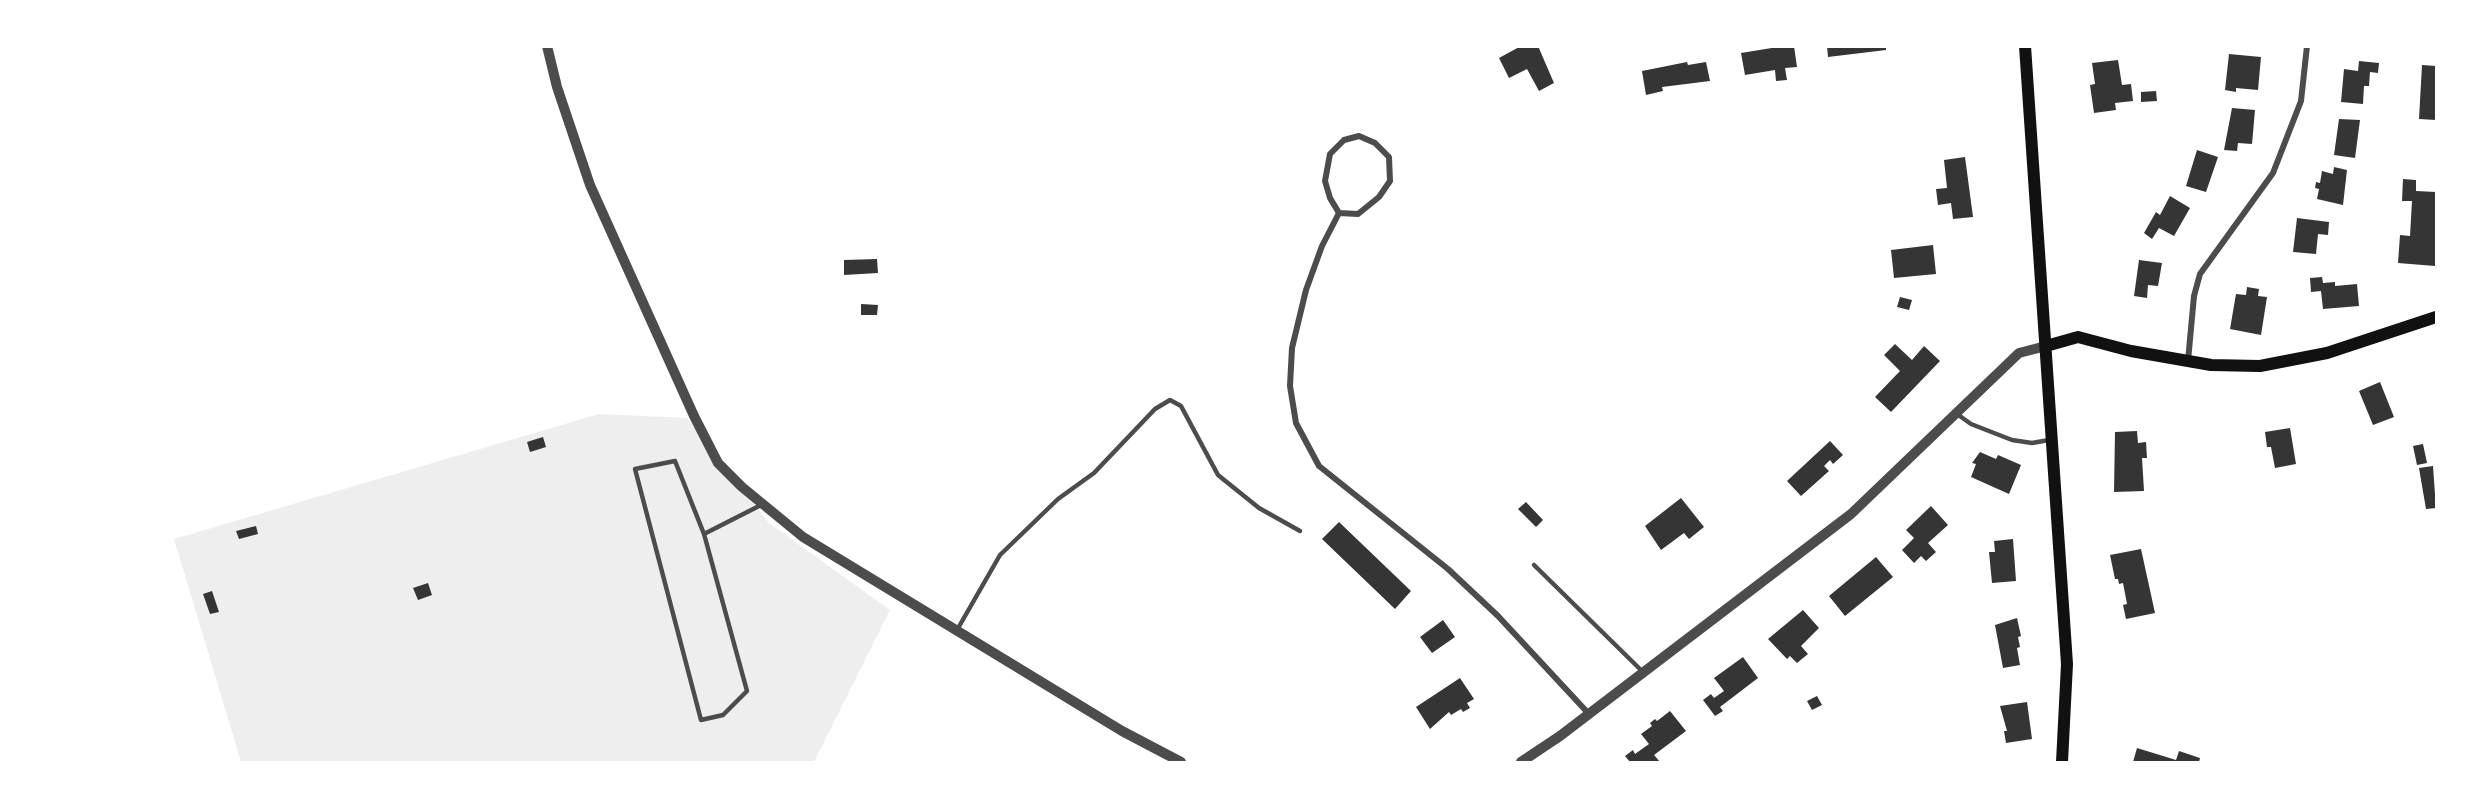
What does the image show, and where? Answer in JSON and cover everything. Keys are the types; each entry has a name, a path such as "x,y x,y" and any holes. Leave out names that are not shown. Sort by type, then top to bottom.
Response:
{"main road":[{"path":"2025,46 2067,664 2062,762"},
{"path":"2046,346 2078,338 2211,365 2271,364 2327,353 2436,317"}],"street":[{"path":"547,46 557,87 590,184 694,416 718,463 803,537 1122,731 1181,762"},
{"path":"2188,361 2194,296 2200,273 2273,172 2301,101 2307,46"},
{"path":"1359,136 1375,143 1389,157 1390,181 1378,197 1358,214 1339,213 1330,198 1325,181 1330,154 1344,140 1359,136"},
{"path":"1339,213 1322,246 1306,290 1292,348 1290,386 1296,423 1319,466 1448,569 1498,616 1589,714"},
{"path":"1521,762 1644,673 1851,514 2019,353 2046,346"}],"lane":[{"path":"957,631 1000,555 1058,499 1094,472 1155,409 1170,400 1181,406 1218,475 1259,508 1300,531"},
{"path":"1957,414 1971,424 2012,440 2032,443 2051,440"},
{"path":"675,461 704,534 747,691 723,715 701,720 635,469 675,461"},
{"path":"704,534 763,504"},
{"path":"1534,565 1644,673"}],"shaded area":[{"path":"599,414 687,418 769,523 890,610 814,762 241,762 174,539"}],"building":[{"path":"1521,46 1538,46 1554,83 1539,91 1527,69 1509,78 1499,58"},
{"path":"1794,46 1797,67 1785,68 1787,80 1776,81 1775,70 1745,75 1741,53"},
{"path":"1827,46 1886,46 1886,50 1828,57"},
{"path":"2229,54 2261,57 2258,90 2236,88 2236,92 2225,90"},
{"path":"2118,60 2122,85 2131,84 2133,101 2115,103 2116,110 2094,113 2090,85 2095,84 2092,63"},
{"path":"2359,61 2379,63 2378,73 2370,72 2369,86 2364,86 2363,104 2341,102 2344,69 2358,71"},
{"path":"1687,62 1688,65 1706,62 1710,81 1662,87 1663,91 1646,95 1642,71"},
{"path":"2422,65 2436,66 2436,120 2419,119"},
{"path":"2156,91 2157,101 2141,102 2141,92"},
{"path":"2232,108 2255,110 2252,144 2238,143 2237,151 2224,150"},
{"path":"2339,119 2360,120 2355,158 2334,155"},
{"path":"2197,150 2218,157 2206,192 2186,186"},
{"path":"1965,157 1973,217 1953,219 1951,203 1938,205 1936,189 1947,188 1944,160"},
{"path":"2334,167 2347,170 2343,205 2317,199 2319,189 2315,188 2316,182 2320,183 2322,171 2333,174"},
{"path":"2403,179 2416,180 2416,191 2436,192 2435,266 2398,263 2400,235 2410,236 2412,201 2402,201"},
{"path":"2170,196 2190,208 2174,236 2159,228 2152,239 2144,233 2156,212 2160,215"},
{"path":"2297,218 2329,222 2328,235 2318,234 2316,254 2293,252"},
{"path":"1933,245 1936,274 1894,278 1891,250"},
{"path":"877,259 878,273 844,275 844,260"},
{"path":"2139,260 2162,263 2158,286 2148,285 2147,298 2134,296"},
{"path":"2322,277 2323,283 2335,282 2335,286 2357,284 2359,306 2323,309 2321,291 2311,292 2310,278"},
{"path":"2247,287 2259,289 2258,296 2267,297 2261,335 2230,329 2236,294 2246,295"},
{"path":"1900,297 1912,300 1909,310 1897,307"},
{"path":"861,304 878,305 877,315 861,315"},
{"path":"1895,344 1912,360 1924,346 1940,361 1891,412 1875,397 1900,371 1884,355"},
{"path":"2380,382 2394,417 2373,425 2359,391"},
{"path":"2290,428 2296,464 2275,468 2271,447 2267,447 2265,432"},
{"path":"2137,431 2138,443 2146,442 2147,458 2142,458 2144,491 2114,492 2115,432"},
{"path":"543,437 546,447 530,452 527,442"},
{"path":"1830,441 1843,455 1833,464 1830,460 1824,466 1829,471 1801,496 1787,481"},
{"path":"2423,444 2427,463 2417,465 2413,446"},
{"path":"1980,452 1996,459 1998,455 2021,465 2009,494 1971,477 1976,464 1972,463"},
{"path":"2433,466 2436,508 2426,509 2419,468"},
{"path":"1681,498 1704,527 1689,539 1684,533 1661,550 1645,526"},
{"path":"1526,502 1543,520 1536,527 1518,509"},
{"path":"1931,506 1948,525 1928,543 1936,552 1926,561 1921,556 1914,563 1902,550 1914,538 1906,530"},
{"path":"1339,522 1411,591 1395,609 1322,539"},
{"path":"256,526 258,534 239,539 236,531"},
{"path":"2013,539 2016,581 1992,583 1989,552 1995,552 1994,541"},
{"path":"2141,549 2155,613 2126,619 2123,605 2127,604 2123,583 2119,584 2118,579 2115,579 2110,555"},
{"path":"1876,557 1893,577 1845,616 1829,596"},
{"path":"428,583 432,595 418,600 413,588"},
{"path":"212,591 219,612 210,614 203,594"},
{"path":"1803,610 1819,628 1801,646 1808,654 1797,663 1790,656 1787,659 1768,639"},
{"path":"2017,618 2021,636 2018,637 2020,647 2017,648 2020,665 2003,668 1995,625"},
{"path":"1443,620 1455,637 1432,653 1420,637"},
{"path":"1743,657 1758,678 1720,707 1723,711 1715,716 1703,700 1711,694 1714,698 1724,691 1714,678"},
{"path":"1460,678 1474,699 1467,703 1470,708 1463,712 1461,709 1451,715 1449,712 1430,729 1416,707"},
{"path":"1817,696 1822,705 1812,710 1807,701"},
{"path":"2027,702 2032,739 2006,743 2004,731 2007,731 2000,706"},
{"path":"1670,711 1686,731 1654,755 1660,762 1630,762 1625,756 1633,750 1635,754 1649,744 1641,734 1652,726 1650,723 1655,719 1657,721"},
{"path":"2137,748 2176,760 2179,751 2200,758 2199,762 2133,762"}]}
